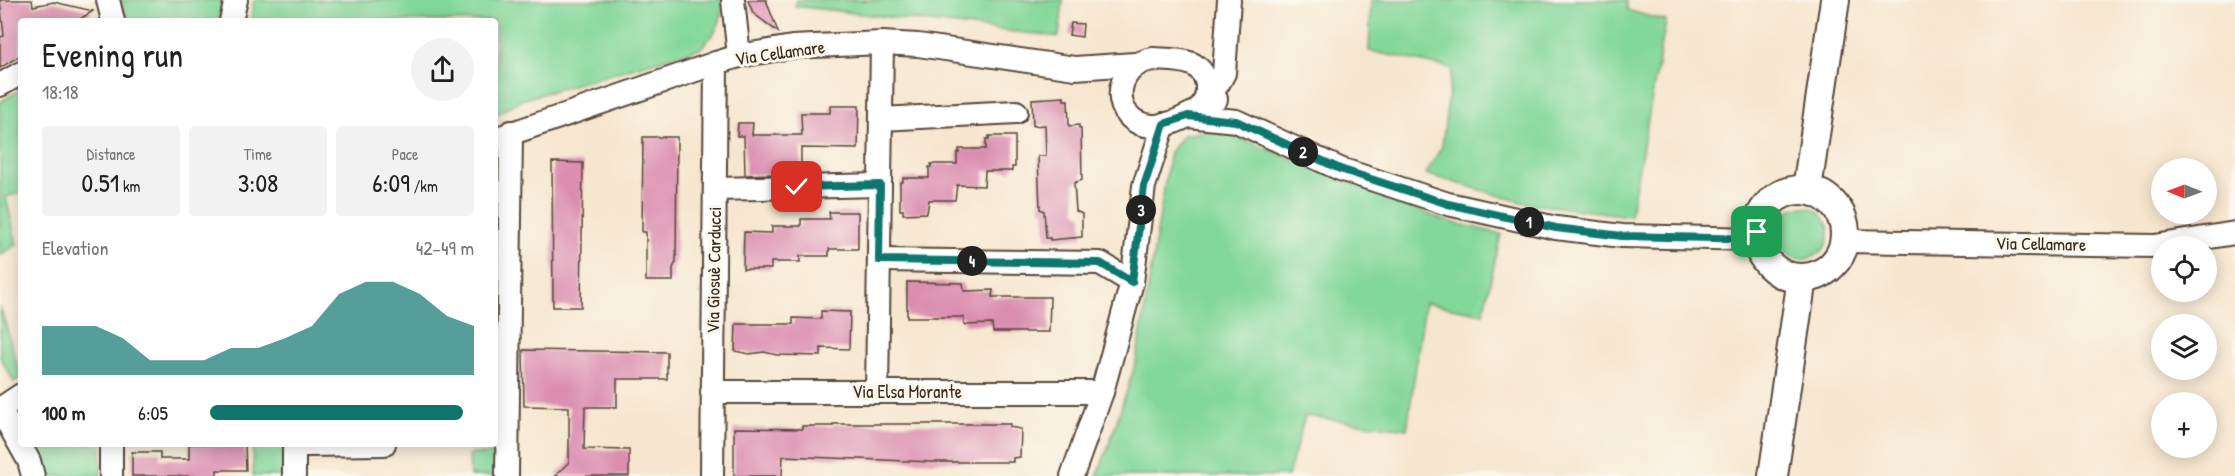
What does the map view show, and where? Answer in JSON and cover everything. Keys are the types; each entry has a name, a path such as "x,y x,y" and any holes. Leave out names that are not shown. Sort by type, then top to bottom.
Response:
{"main road":[{"path":"1807,189 1835,0"},
{"path":"1807,189 1827,197 1837,207 1844,220 1845,241 1841,254 1832,266 1821,274 1802,278 1783,274 1772,267 1761,251 1758,239 1760,219 1770,202 1787,191 1807,189"},
{"path":"1773,476 1802,278"}],"street":[{"path":"108,0 112,18"},
{"path":"232,18 236,0"},
{"path":"733,0 739,56"},
{"path":"1188,116 1201,108 1205,101 1205,80 1226,51 1229,0"},
{"path":"877,392 882,43"},
{"name":"Via Cellamare","path":"503,135 739,56 792,47 882,43 918,45 1075,68 1135,64 1153,59 1180,61 1195,66 1236,121"},
{"name":"Via Giosuè Carducci","path":"712,476 716,63"},
{"path":"1121,98 1120,88 1123,79 1135,64"},
{"name":"Via Cellamare","path":"1075,68 1121,98 1128,115 1136,121 1154,126 1188,116 1236,121 1340,169 1448,204 1556,228 1622,236 1758,239"},
{"path":"0,85 18,75"},
{"path":"881,118 1016,112"},
{"path":"1136,121 1141,142 1144,186"},
{"path":"1072,476 1101,392 1132,282 1144,186 1164,124"},
{"path":"503,135 501,443 507,476"},
{"path":"715,189 880,185"},
{"name":"Via Cellamare","path":"1845,241 2155,246 2235,233"},
{"path":"879,260 1100,263 1132,282"},
{"name":"Via Elsa Morante","path":"712,392 1101,392"},
{"path":"18,397 0,409 18,441"},
{"path":"21,447 29,461 33,476"},
{"path":"111,447 111,476"},
{"path":"294,476 299,447"}],"green space":[{"path":"121,0 221,0 218,18 124,18"},
{"path":"254,0 722,0 718,26 701,48 521,100 498,113 498,18 251,18"},
{"path":"796,0 1063,0 1059,37 795,6"},
{"path":"1371,0 1627,0 1627,10 1666,21 1630,216 1525,203 1426,174 1442,146 1452,68 1369,51"},
{"path":"18,91 18,194 6,197 17,244 0,256 0,102"},
{"path":"1217,129 1443,220 1501,234 1483,314 1425,303 1407,429 1305,416 1288,476 1097,476 1136,362 1170,152 1183,135"},
{"path":"1798,207 1808,207 1822,214 1829,233 1822,252 1808,259 1798,259 1788,255 1781,248 1777,238 1777,228 1781,218 1788,211"},
{"path":"0,306 18,367 18,379 14,382 0,357"},
{"path":"32,447 101,447 101,476 48,476"},
{"path":"253,447 302,447 301,476 253,476"},
{"path":"469,454 495,454 495,476 470,476"}],"building":[{"path":"0,0 32,0 33,6 54,2 93,11 82,18 18,18 18,57 0,68 0,37 4,36"},
{"path":"748,0 766,0 778,32 753,13"},
{"path":"1071,23 1083,24 1082,37 1069,35"},
{"path":"1064,97 1064,100 1068,100 1069,126 1079,125 1081,128 1082,180 1074,183 1076,211 1082,214 1082,237 1050,240 1046,238 1044,211 1040,209 1038,156 1046,156 1045,125 1033,126 1032,99"},
{"path":"830,106 859,106 858,149 801,148 801,171 773,171 773,174 745,175 744,136 737,136 738,123 753,123 752,135 802,135 801,113 830,113"},
{"path":"989,136 1015,136 1015,167 1012,167 1012,171 985,171 984,186 957,185 955,200 929,200 927,213 903,214 903,210 900,210 900,182 903,182 903,178 929,178 931,164 957,164 959,149 986,149 986,139 989,139"},
{"path":"643,137 677,137 676,262 673,268 673,281 646,281 646,232 642,232"},
{"path":"552,162 583,163 581,307 553,307"},
{"path":"829,212 858,212 858,249 829,249 829,256 800,256 800,262 771,262 771,269 743,269 744,232 772,233 772,226 801,226 801,219 830,219"},
{"path":"907,282 963,283 964,291 993,290 992,297 1050,297 1049,332 993,332 992,324 964,325 964,317 907,317"},
{"path":"821,311 850,312 849,349 821,348 821,356 777,355 764,352 749,354 735,351 736,324 793,324 793,318 821,319"},
{"path":"523,350 667,352 667,379 617,379 617,407 585,407 584,449 629,450 629,476 555,476 569,462 569,407 524,406"},
{"path":"833,424 1010,424 1010,427 1021,429 1020,457 1013,458 1013,462 933,462 783,456 782,476 734,476 734,428 802,429 802,426 833,426"},
{"path":"189,447 245,447 246,470 217,470 217,476 132,476 132,452 160,452 160,459 189,459"}],"route":[{"path":"797,187 880,185 879,260 1100,263 1132,282 1144,186 1164,124 1188,116 1236,121 1340,169 1448,204 1556,228 1622,236 1758,239 1757,232"}]}
